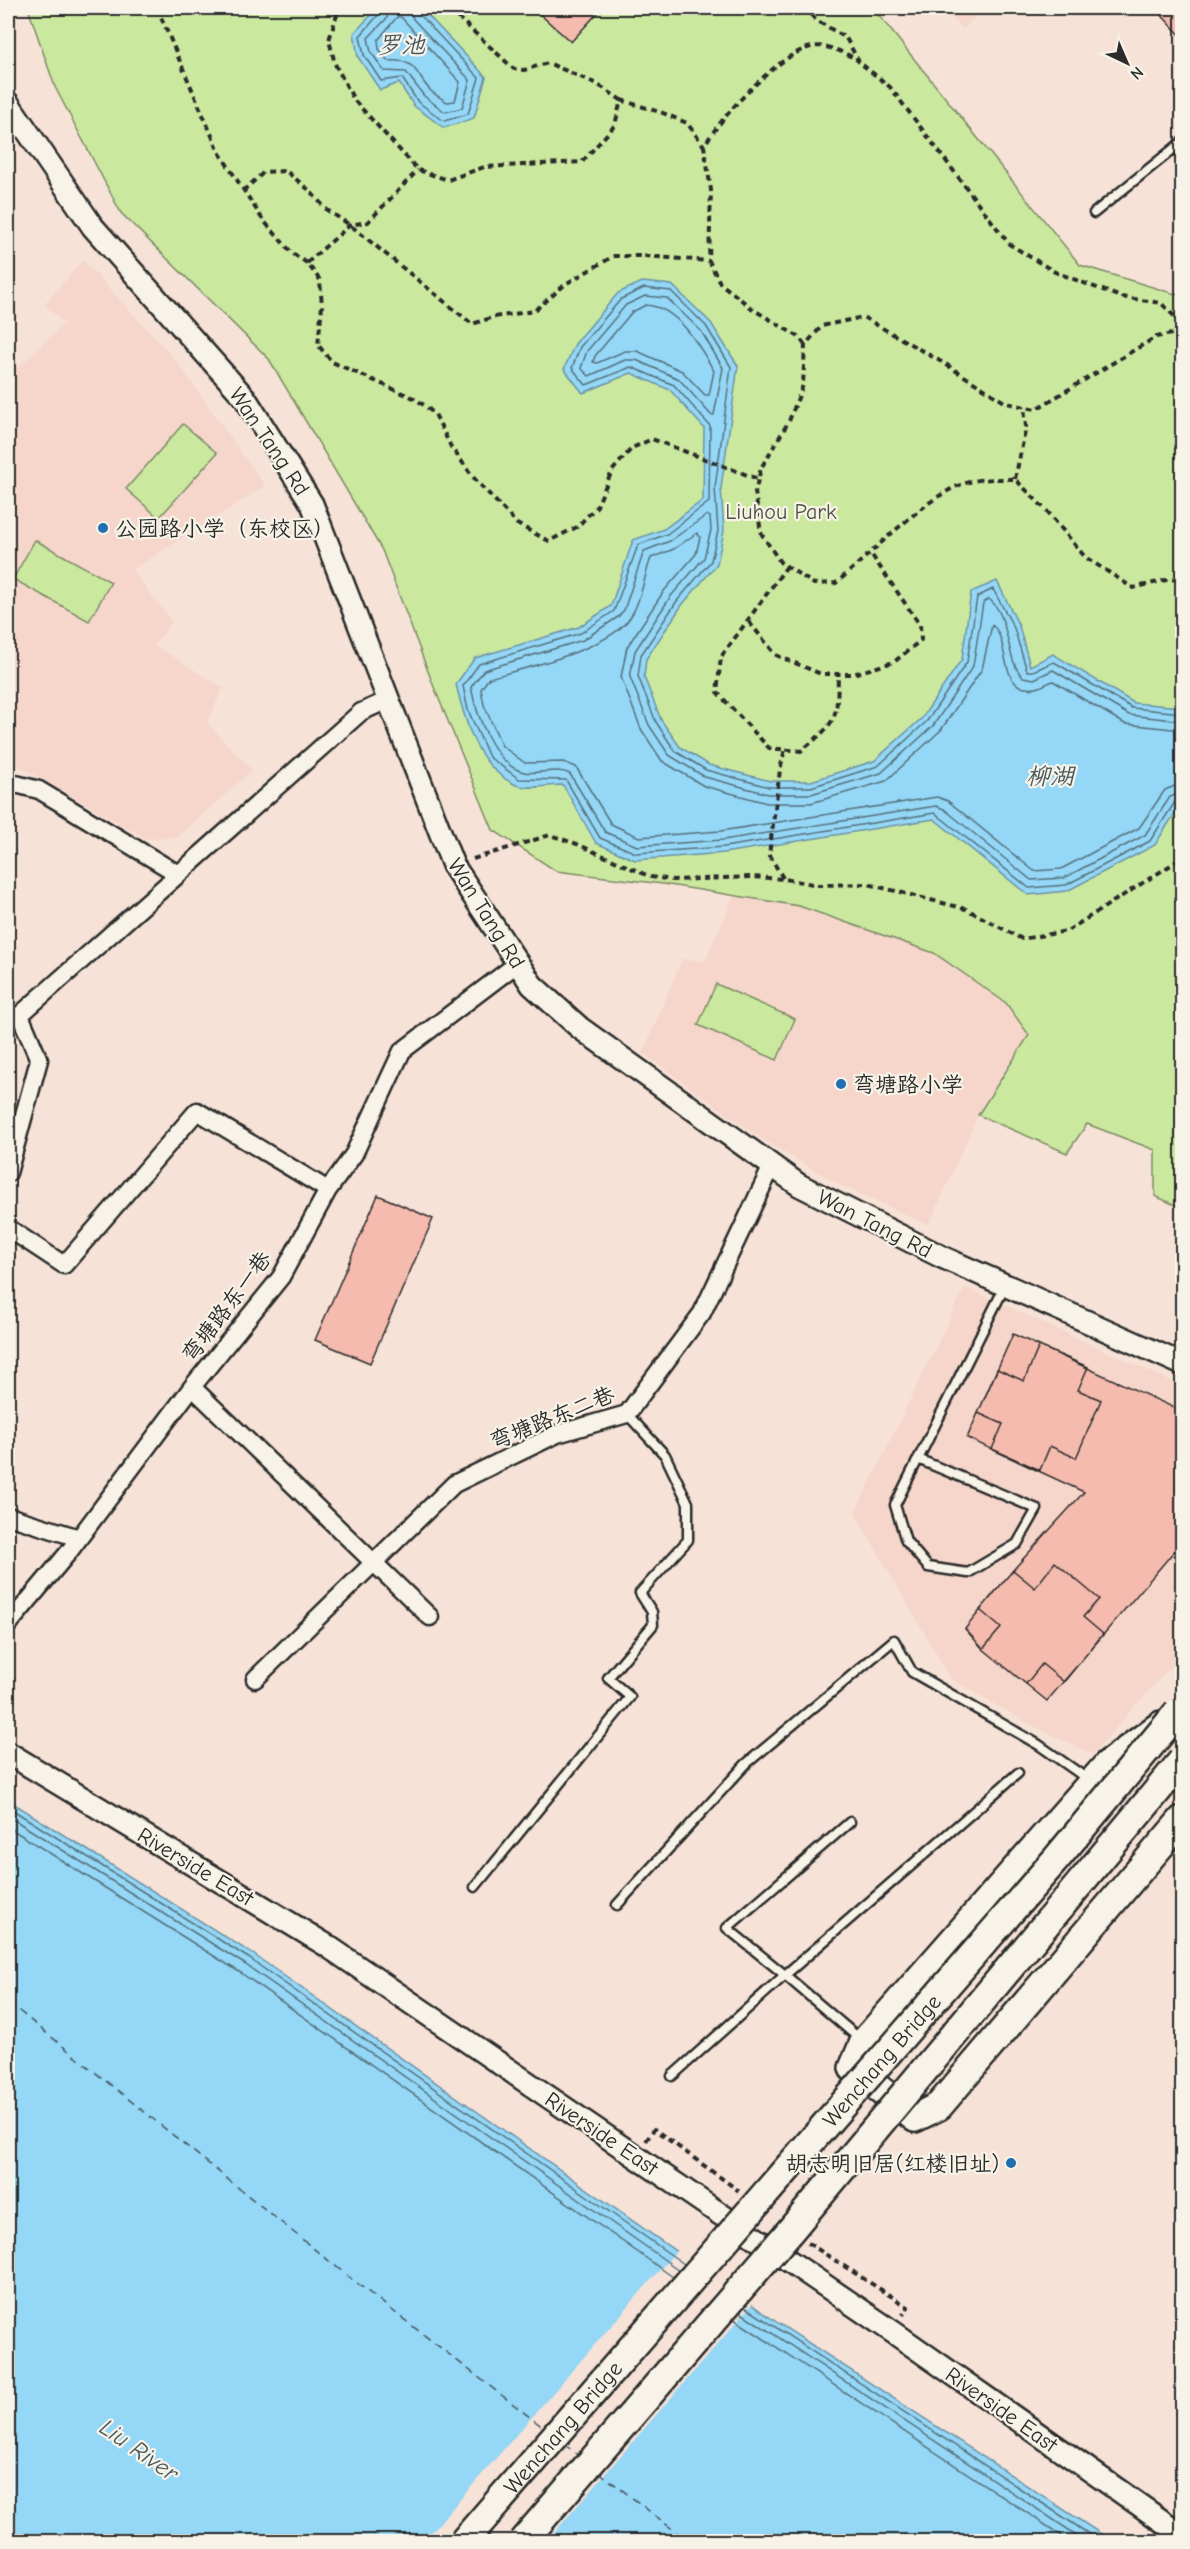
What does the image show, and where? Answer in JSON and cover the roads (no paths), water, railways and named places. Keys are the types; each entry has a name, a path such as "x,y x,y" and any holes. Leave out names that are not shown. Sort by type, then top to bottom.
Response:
{"main road":[{"path":"1180,1710 1108,1764 864,2042 853,2068 915,2118 939,2106 1182,1820"},
{"name":"Wenchang Bridge","path":"463,2541 1057,1858 1180,1710"},
{"name":"Wenchang Bridge","path":"522,2541 790,2231 1182,1761"}],"street":[{"name":"Wan Tang Rd","path":"8,104 93,227 245,398 312,504 453,865 532,985 580,1028 799,1185 1005,1285 1182,1364"},
{"path":"8,1173 39,1059 14,1014 178,874 361,712 390,699"},
{"path":"8,782 39,790 178,874"},
{"name":"弯塘路东一巷","path":"8,1625 80,1538 192,1387 281,1277 328,1190 354,1154 402,1051 518,963"},
{"path":"8,1228 64,1264 197,1111 328,1190"},
{"name":"弯塘路东二巷","path":"255,1679 454,1484 556,1434 627,1414 702,1313 772,1166"},
{"path":"192,1387 430,1617"},
{"path":"8,1516 80,1538"},
{"name":"Riverside East","path":"8,1753 326,1945 893,2332 1182,2535"}],"lane":[{"path":"1094,213 1182,142"},
{"path":"918,1459 1037,1509 1017,1544 968,1573 928,1567 906,1541 895,1505 918,1459 1005,1285"},
{"path":"475,1887 630,1697 608,1678 653,1625 652,1612 640,1593 688,1540 688,1503 665,1455 627,1414"},
{"path":"617,1905 746,1764 894,1640 912,1672 1039,1745 1092,1782"},
{"path":"672,2076 1018,1773"},
{"path":"850,1822 727,1928 864,2042"}],"water":[{"name":"罗池","path":"378,8 421,8 486,77 474,118 444,128 414,106 399,83 380,90 358,57 354,33"},
{"name":"柳湖","path":"642,282 672,285 711,323 738,366 721,488 724,531 717,564 682,605 646,659 644,677 661,720 680,747 709,765 770,781 811,781 874,761 922,718 962,659 971,592 997,581 1019,626 1030,666 1053,654 1134,703 1182,707 1182,802 1155,845 1067,891 1028,895 934,819 724,853 635,860 596,843 563,785 532,787 516,785 491,767 482,755 469,728 456,684 475,658 579,627 611,606 633,540 664,529 703,500 704,428 670,390 631,373 583,393 564,369 575,344 618,293"},
{"name":"Liu River","path":"8,1800 253,1954 778,2323 1112,2541 8,2541"}],"place":[{"name":"公园路小学（东校区）","path":"103,528"},
{"name":"弯塘路小学","path":"841,1084"},
{"name":"胡志明旧居(红楼旧址)","path":"1011,2163"}],"park label":[{"name":"Liuhou Park","path":"781,511"}]}
